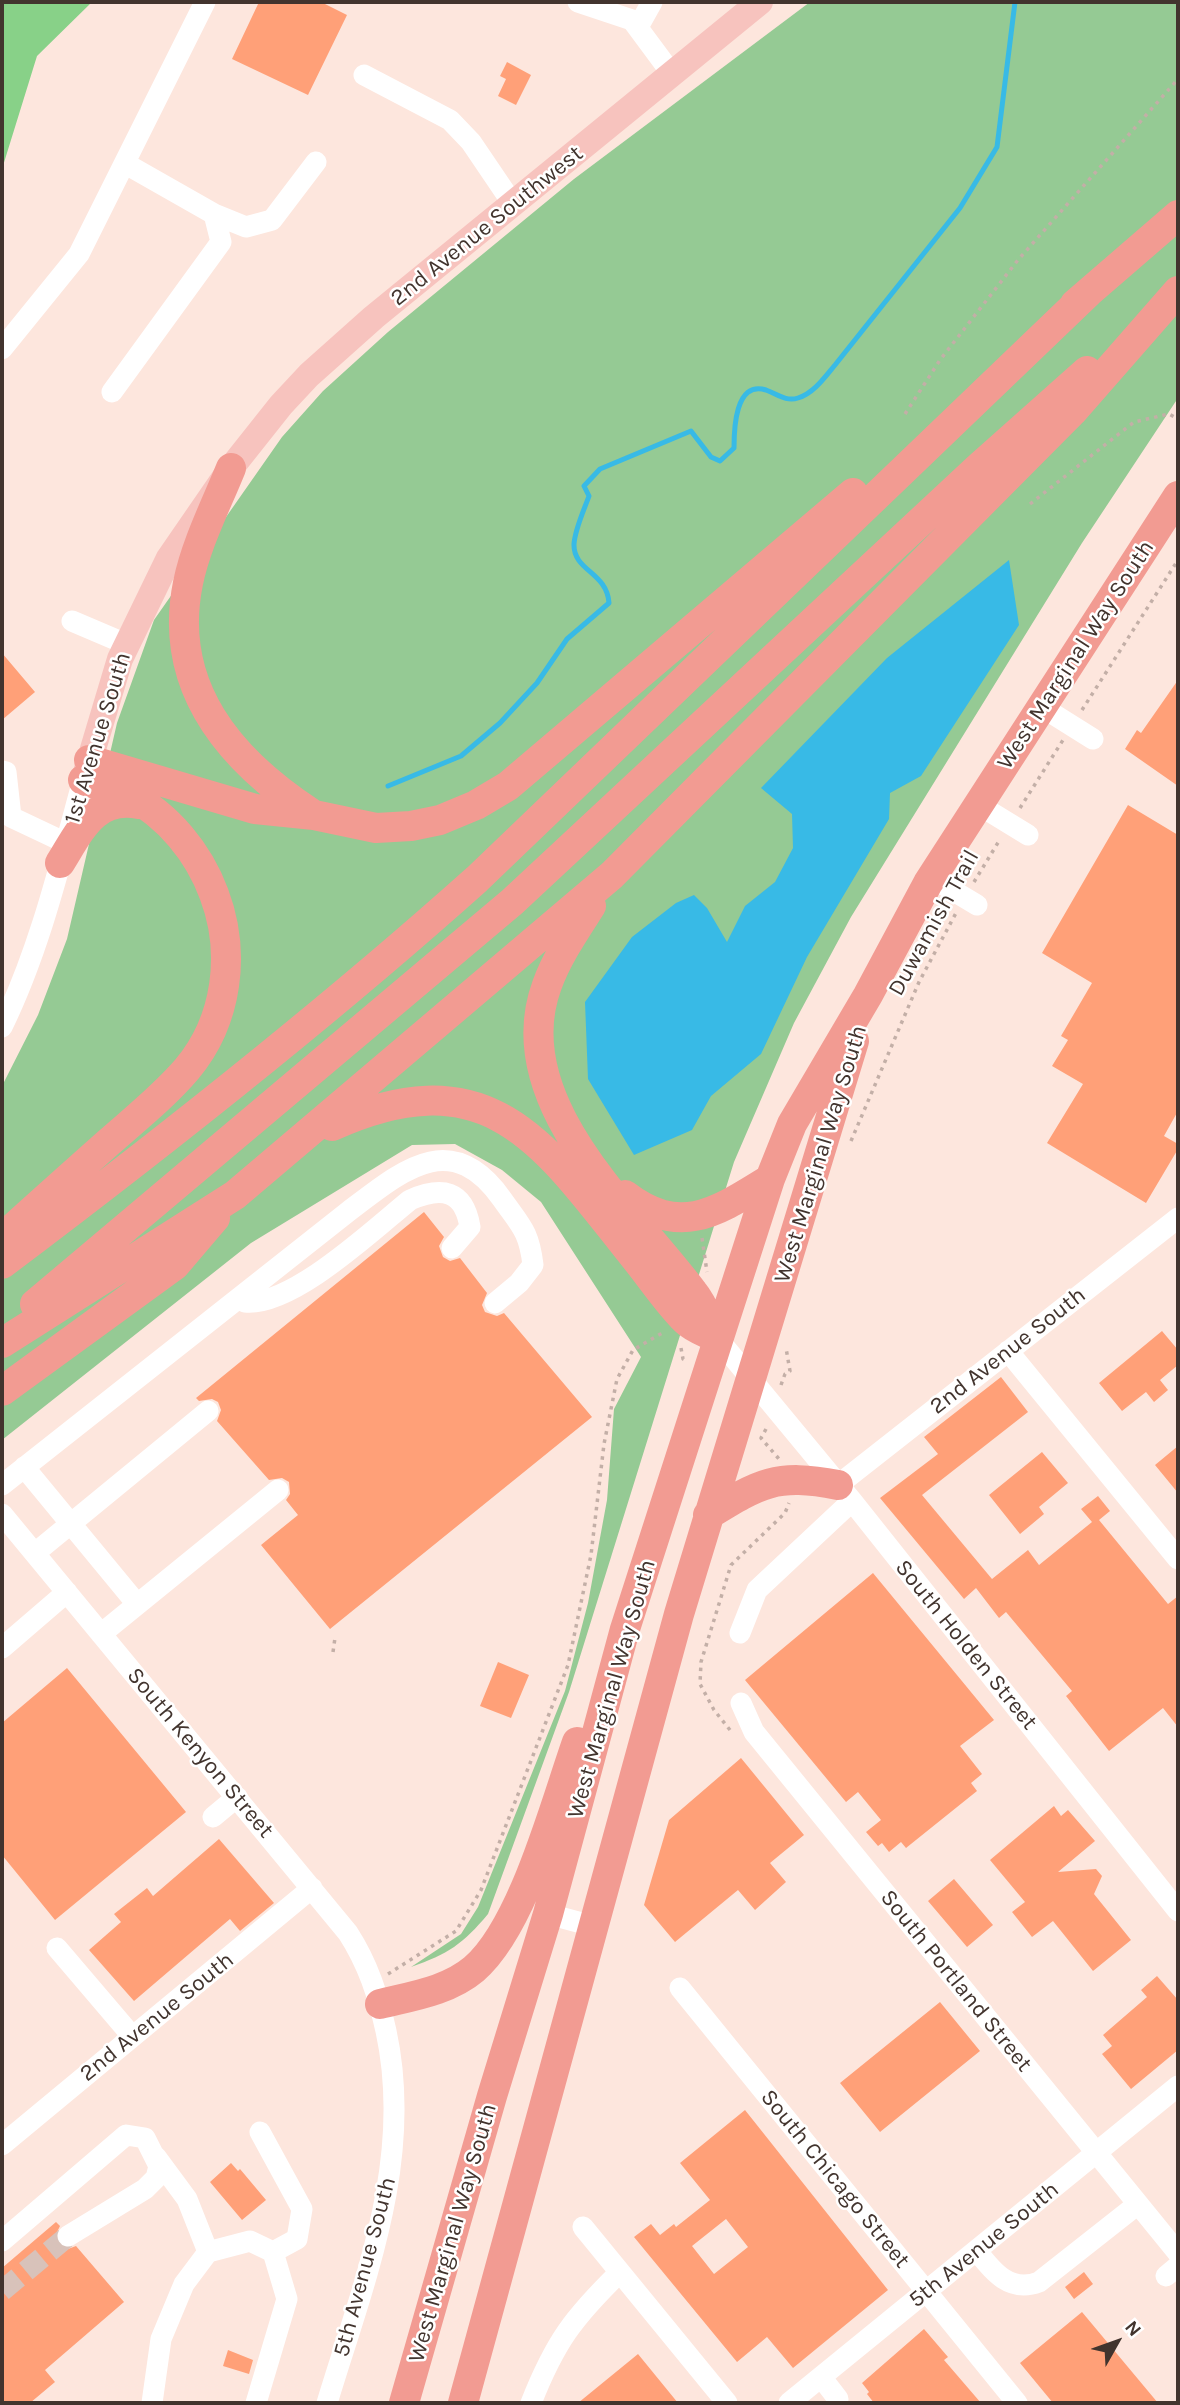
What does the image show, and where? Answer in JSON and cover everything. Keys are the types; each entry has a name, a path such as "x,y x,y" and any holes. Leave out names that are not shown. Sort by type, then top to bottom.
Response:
{"highway":[{"path":"86,770 255,809 314,815 376,828 411,826 440,820 476,805 508,786 1178,215"},
{"path":"2,1343 235,1195 612,875 1072,412 1178,290"},
{"path":"2,1333 512,902 978,468 1178,290"},
{"path":"2,1264 278,1048 384,962 456,898 1089,292"},
{"path":"231,468 199,547 188,584 187,657 206,709 233,750 262,779 314,815"},
{"name":"West Marginal Way South","path":"404,2403 492,2096 548,1914 625,1629 770,1179 792,1124 869,995 932,878 1042,707 1175,509"},
{"path":"2,1238 188,1068 214,1022 223,995 227,941 221,911 209,881 178,834 144,805 86,770"},
{"path":"63,853 98,811 122,800 144,805"},
{"path":"612,875 570,938 546,986 540,1028 542,1067 552,1102 569,1135 695,1294 718,1339"},
{"name":"West Marginal Way South","path":"463,2403 708,1516 752,1381 869,995"},
{"path":"304,1138 363,1112 398,1103 430,1099 483,1110 538,1142 687,1322 718,1339"},
{"path":"599,1176 639,1207 660,1216 678,1218 701,1216 720,1209 770,1179"},
{"path":"2,1391 175,1265 235,1195"},
{"path":"708,1516 755,1488 783,1478 845,1493"},
{"path":"380,2004 432,1991 459,1979 499,1943 533,1864 581,1728 625,1629"}],"main road":[{"name":"2nd Avenue Southwest","path":"231,468 309,375 374,317 760,2"},
{"name":"1st Avenue South","path":"86,770 126,644 169,558 231,468"}],"street":[{"path":"2,349 79,254 127,164 205,2"},
{"path":"578,2 632,20 672,74"},
{"path":"638,27 652,2"},
{"path":"364,75 450,120 471,142 513,204"},
{"path":"127,164 214,214 246,227 272,220 316,162"},
{"path":"111,391 221,242 214,214"},
{"path":"72,621 126,644"},
{"path":"1042,707 1093,739"},
{"name":"1st Avenue South","path":"2,1027 27,970 86,770"},
{"path":"2,771 6,772 7,819 63,853"},
{"path":"979,805 1019,830"},
{"path":"932,878 971,902"},
{"path":"2,1485 392,1178 416,1165 444,1158 470,1167 498,1193 530,1238 533,1265 519,1283 495,1303"},
{"path":"241,1297 245,1302 253,1303 294,1289 410,1200 427,1192 440,1191 454,1195 468,1212 470,1227 452,1248"},
{"name":"2nd Avenue South","path":"740,1633 757,1590 845,1493 1008,1351 1178,1218"},
{"name":"South Holden Street","path":"718,1339 845,1493 1178,1912"},
{"path":"1008,1351 1178,1559"},
{"path":"35,1553 208,1411"},
{"path":"24,1467 137,1604"},
{"path":"101,1634 278,1490"},
{"name":"South Kenyon Street","path":"2,1515 312,1888 359,1950 380,2004"},
{"path":"2,1648 66,1592"},
{"name":"South Portland Street","path":"741,1703 754,1732 1178,2253"},
{"path":"213,1817 237,1797"},
{"name":"2nd Avenue South","path":"2,2146 312,1888"},
{"path":"548,1914 593,1926"},
{"path":"57,1948 132,2036"},
{"name":"South Chicago Street","path":"680,1988 1017,2403"},
{"name":"5th Avenue South","path":"327,2403 377,2237 391,2171 396,2100 394,2073 380,2004"},
{"name":"5th Avenue South","path":"789,2403 1097,2153 1176,2093"},
{"path":"260,2133 302,2209 297,2239 273,2252"},
{"path":"2,2241 126,2135 145,2138 187,2199 208,2252"},
{"path":"68,2236 145,2189 156,2178 159,2166 156,2157"},
{"path":"977,2251 1005,2280 1028,2286 1039,2282 1138,2204"},
{"path":"583,2227 727,2403"},
{"path":"152,2403 161,2339 184,2284 208,2252 250,2241 273,2252 287,2299 256,2403"},
{"path":"531,2403 548,2360 570,2324 620,2272"},
{"path":"821,2377 838,2399"}],"path":[{"path":"905,414 940,360 1018,260 1178,79"},
{"path":"1030,504 1134,422 1169,414 1178,419"},
{"name":"Duwamish Trail","path":"846,1152 919,982 1019,830 1072,726 1178,560"},
{"path":"701,1234 708,1274"},
{"path":"400,1967 450,1936 471,1910 559,1692 582,1605 591,1555 612,1395 628,1354 665,1332"},
{"path":"785,1374 790,1371 786,1346"},
{"path":"764,1435 761,1438 779,1459 781,1467"},
{"path":"333,1652 335,1638"}],"green space":[{"path":"2,2 92,2 37,56 2,169"},
{"path":"810,2 1178,2 1178,398 1082,543 851,917 794,1023 734,1162 569,1692 488,1914 454,1947 411,1967 461,1934 478,1907 565,1691 588,1603 607,1500 614,1409 641,1357 541,1202 502,1170 455,1144 412,1145 251,1243 2,1440 2,1086 38,1015 67,939 117,723 154,620 282,437 323,391 388,332 574,179"}],"water":[{"path":"1009,560 1019,625 921,776 890,793 889,819 807,957 761,1054 711,1096 692,1130 634,1155 588,1079 585,1002 632,937 676,903 694,895 707,908 727,942 745,906 775,882 793,848 792,814 761,788 887,658"}],"building":[{"path":"259,2 321,2 347,15 308,95 232,59"},
{"path":"507,62 531,75 516,105 498,96 506,79 500,76"},
{"path":"2,653 35,692 2,720"},
{"path":"1178,680 1178,786 1125,749 1137,730 1141,733"},
{"path":"1128,805 1178,835 1178,1111 1164,1136 1178,1144 1178,1149 1146,1203 1047,1143 1083,1084 1052,1066 1068,1040 1061,1036 1092,983 1042,953"},
{"path":"424,1212 444,1237 439,1246 443,1257 450,1261 460,1258 487,1293 482,1305 485,1312 497,1316 504,1313 592,1417 330,1629 261,1545 298,1515 286,1500 290,1494 289,1482 282,1478 269,1480 217,1421 221,1410 218,1402 212,1399 199,1401 196,1398"},
{"path":"1162,1331 1178,1350 1178,1365 1160,1380 1168,1390 1154,1402 1146,1392 1122,1411 1099,1383"},
{"path":"1001,1377 1028,1412 922,1495 992,1579 1028,1550 1039,1565 1092,1522 1081,1509 1098,1496 1110,1511 1099,1520 1168,1604 1178,1596 1178,1727 1163,1708 1109,1751 1066,1696 1072,1691 1006,1612 999,1618 976,1588 964,1599 880,1498 938,1454 924,1437"},
{"path":"1178,1446 1178,1493 1155,1465"},
{"path":"1042,1452 1068,1483 1039,1507 1044,1514 1020,1534 989,1495"},
{"path":"873,1573 994,1720 960,1746 982,1774 971,1783 977,1791 906,1848 901,1842 889,1852 882,1843 878,1846 866,1832 881,1820 858,1792 846,1802 745,1680"},
{"path":"498,1662 529,1675 511,1718 480,1706"},
{"path":"67,1668 186,1812 55,1920 2,1855 2,1723"},
{"path":"741,1758 804,1835 770,1863 786,1882 755,1910 738,1890 675,1942 644,1905 669,1820"},
{"path":"1054,1806 1061,1816 1068,1810 1095,1841 1058,1872 1096,1869 1102,1876 1094,1894 1131,1940 1093,1971 1053,1921 1032,1937 1012,1912 1025,1902 990,1860"},
{"path":"219,1839 274,1903 240,1931 230,1919 134,2001 89,1950 121,1922 114,1914 147,1888 153,1896"},
{"path":"954,1879 993,1925 967,1947 928,1901"},
{"path":"1157,1976 1178,2000 1178,2050 1131,2089 1102,2054 1112,2046 1103,2035 1147,1997 1141,1990"},
{"path":"940,2002 980,2051 880,2132 840,2083"},
{"path":"745,2110 888,2290 793,2368 767,2337 737,2362 634,2237 651,2224 660,2235 674,2224 676,2227 710,2200 680,2163","holes":["726,2219 748,2247 714,2274 692,2246"]},
{"path":"231,2163 238,2171 240,2169 266,2200 242,2220 210,2182"},
{"path":"56,2222 60,2226 55,2236 57,2243 68,2249 76,2246 124,2302 45,2370 55,2382 30,2403 2,2403 2,2268"},
{"path":"1084,2272 1093,2284 1074,2299 1065,2287"},
{"path":"1082,2312 1158,2403 1053,2403 1020,2363"},
{"path":"924,2329 948,2357 944,2360 981,2403 874,2403 867,2394 869,2392 862,2383"},
{"path":"228,2350 253,2360 249,2374 223,2366"},
{"path":"638,2354 678,2403 578,2403"}],"waterway":[{"path":"388,786 461,756 500,723 537,683 567,639 609,603 603,584 579,560 574,544 589,496 584,486 600,469 691,431 711,457 720,461 734,448 738,408 748,392 766,390 786,398 798,398 814,389 835,365 960,208 997,147 1015,2"}],"tunnel":[{"path":"2,2291 68,2236"}]}
